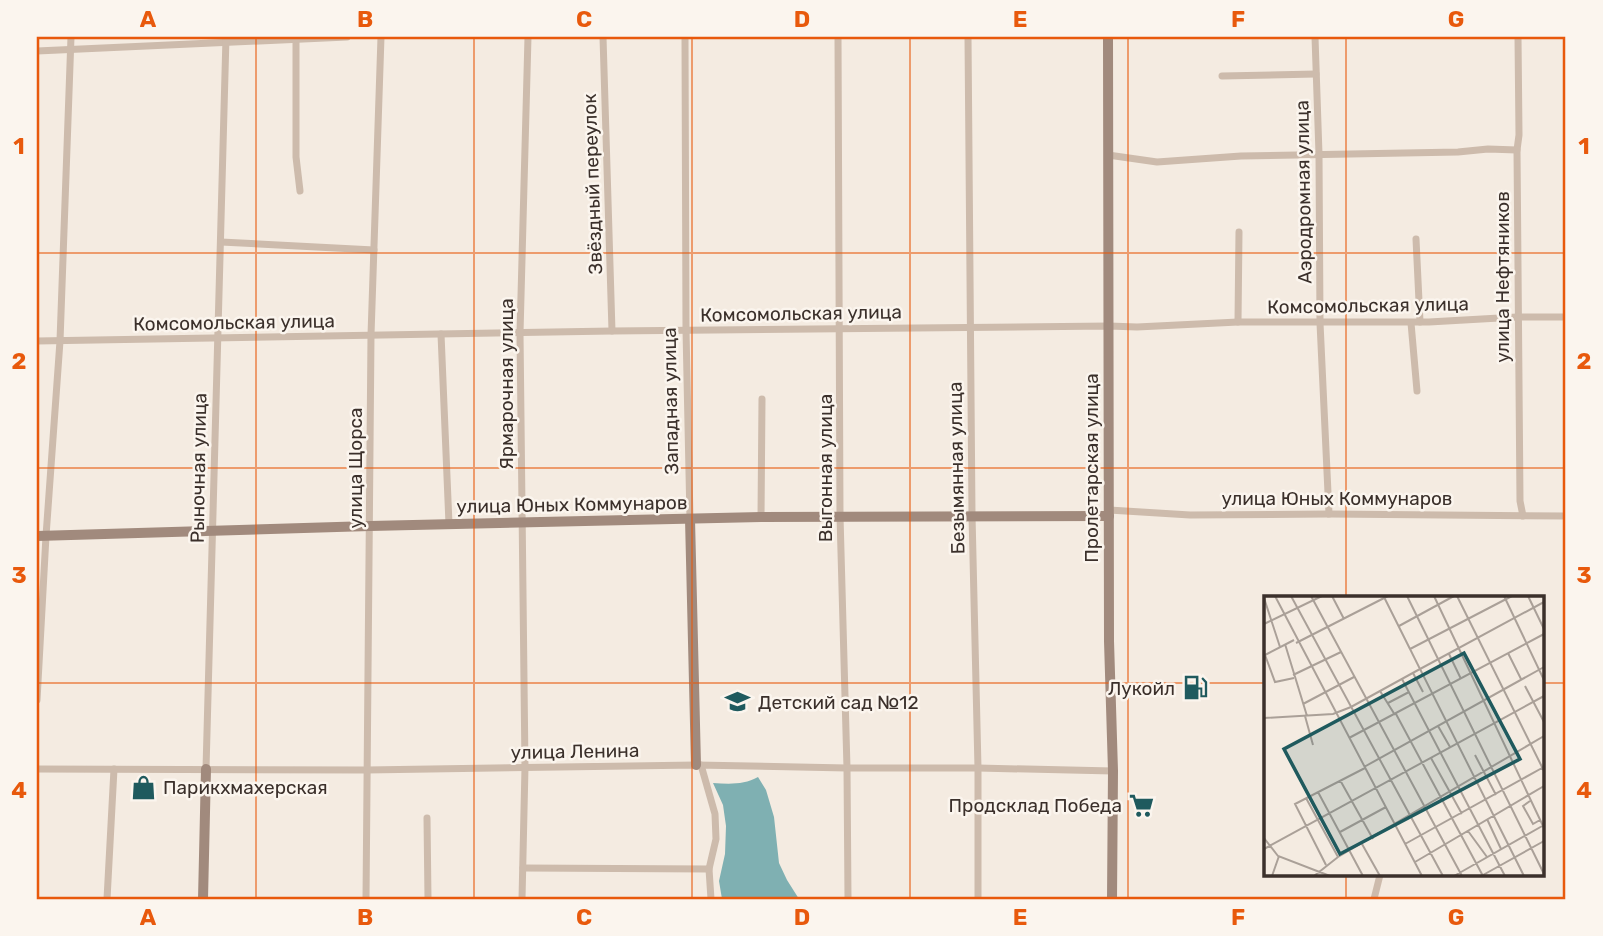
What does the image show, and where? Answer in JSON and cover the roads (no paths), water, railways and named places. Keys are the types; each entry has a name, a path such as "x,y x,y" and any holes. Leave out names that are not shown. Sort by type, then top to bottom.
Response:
{"street":[{"path":"37,700 41,536 60,341 71,37"},
{"path":"37,51 226,39 347,37"},
{"name":"улица Щорса","path":"366,899 372,335 381,37"},
{"name":"Ярмарочная улица","path":"522,899 525,767 520,333 528,37"},
{"name":"Звёздный переулок","path":"603,37 612,331"},
{"name":"Западная улица","path":"685,37 686,330 698,765"},
{"name":"Выгонная улица","path":"838,37 840,516 848,899"},
{"name":"Безымянная улица","path":"968,37 978,899"},
{"name":"Пролетарская улица","path":"1108,37 1112,899"},
{"name":"Аэродромная улица","path":"1315,37 1320,323 1329,514"},
{"name":"улица Нефтяников","path":"1518,37 1517,317 1520,501 1523,516"},
{"path":"296,38 296,157 300,191"},
{"name":"Рыночная улица","path":"203,899 226,39"},
{"path":"1222,76 1316,74"},
{"path":"1108,155 1157,162 1241,156 1517,150"},
{"path":"1238,322 1239,232"},
{"path":"1416,239 1420,323"},
{"path":"221,242 374,250"},
{"name":"Комсомольская улица","path":"37,341 686,330 1137,327 1238,322 1420,323 1566,317"},
{"path":"1411,323 1417,391"},
{"path":"441,334 449,524"},
{"path":"761,517 762,399"},
{"name":"улица Юных Коммунаров","path":"41,536 761,517 1109,513 1566,516"},
{"path":"698,765 715,814 716,839 709,869 711,899"},
{"name":"улица Ленина","path":"37,769 367,770 698,765 1113,771"},
{"path":"107,899 114,769"},
{"path":"427,818 428,899"},
{"path":"523,869 709,869"},
{"path":"1374,899 1380,876"}],"water":[{"path":"758,777 766,790 774,817 779,863 799,899 722,899 719,881 725,854 726,826 723,805 713,783 742,783"}],"place":[{"name":"Лукойл","path":"1195,688"},
{"name":"Детский сад №12","path":"738,702"},
{"name":"Парикхмахерская","path":"143,787"},
{"name":"Продсклад Победа","path":"1142,805"}]}
